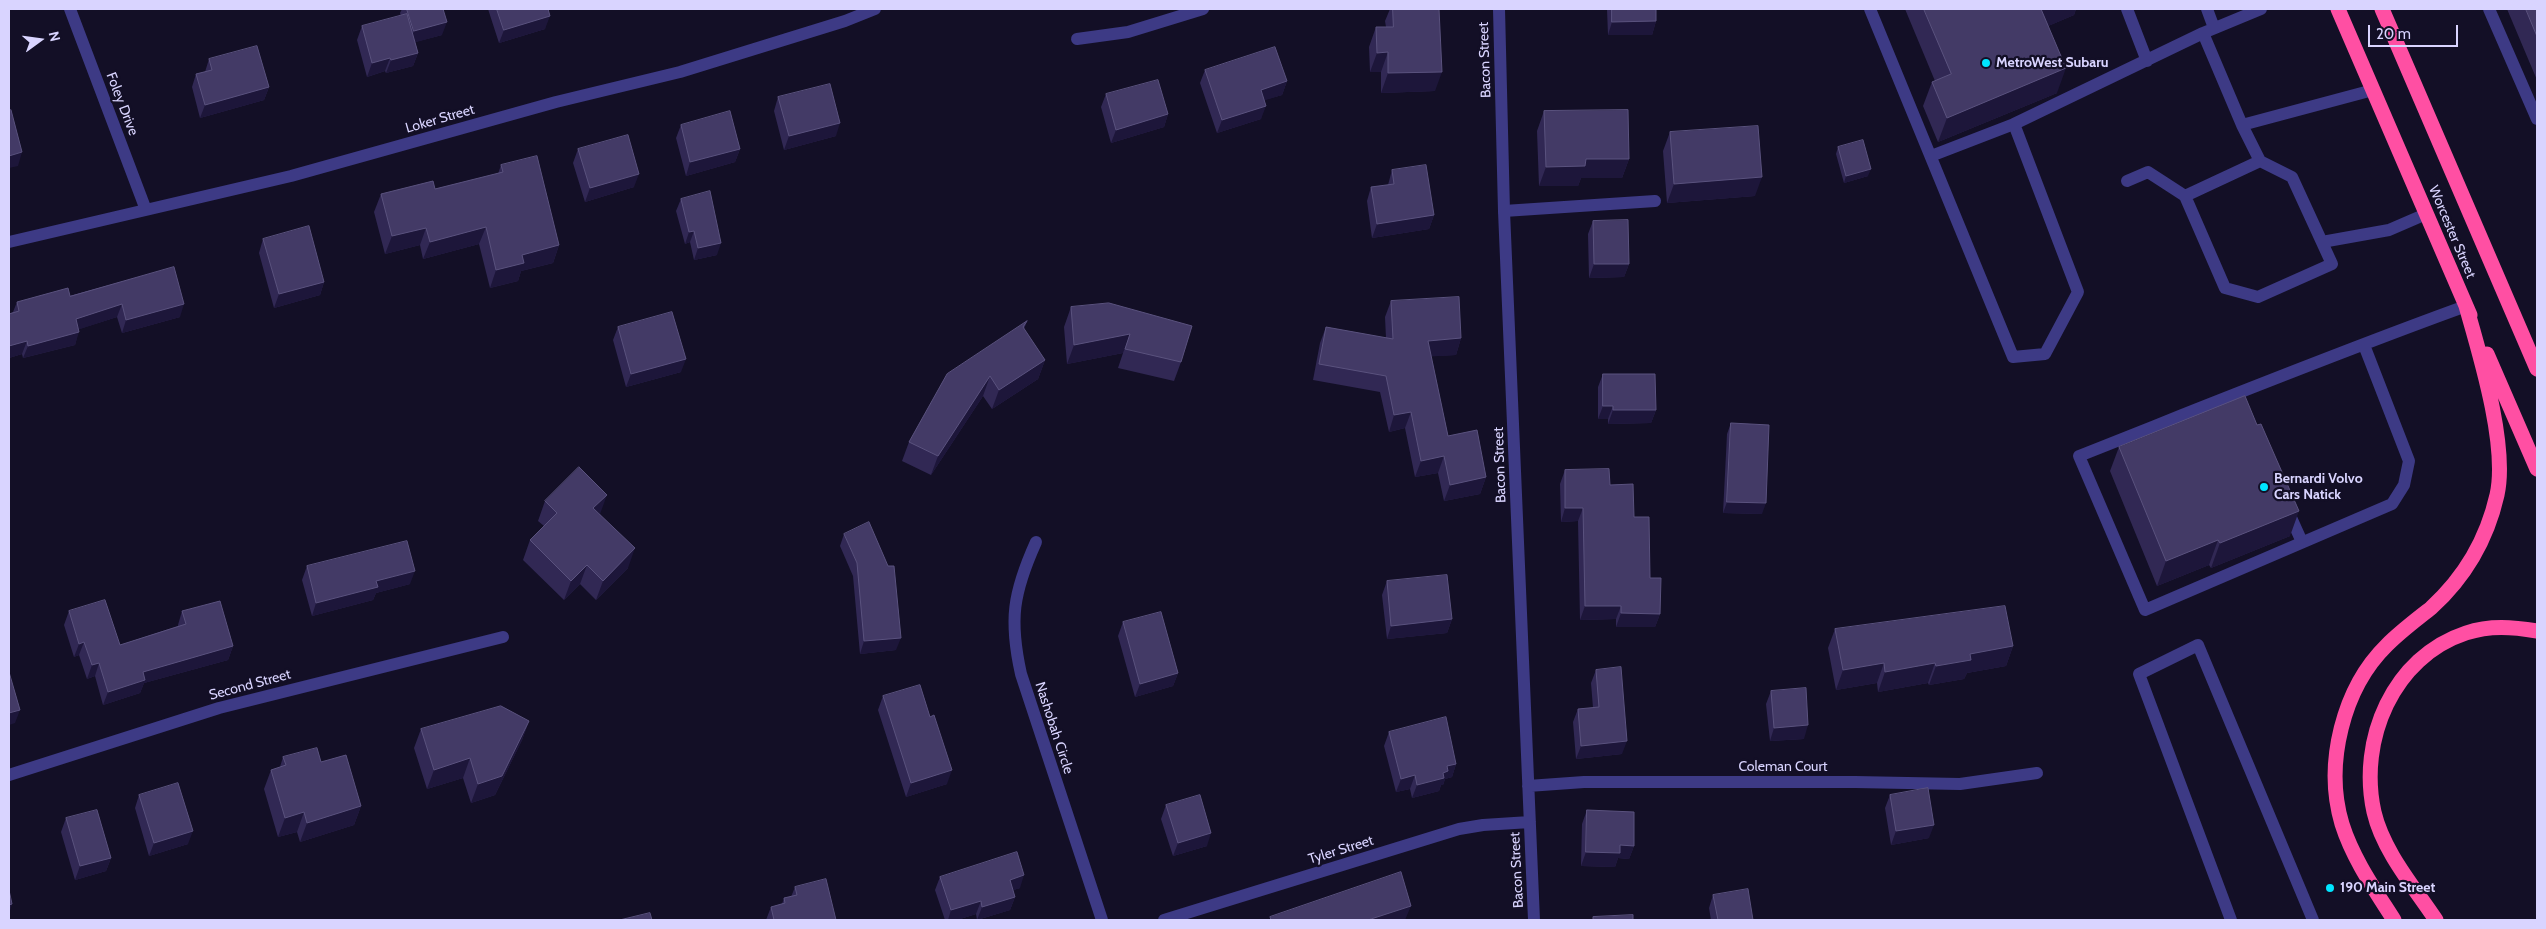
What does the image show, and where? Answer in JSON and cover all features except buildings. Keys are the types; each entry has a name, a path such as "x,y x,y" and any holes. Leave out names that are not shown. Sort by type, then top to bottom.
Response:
{"highway":[{"name":"Worcester Street","path":"2338,9 2537,469"},
{"name":"Worcester Street","path":"2382,9 2537,369"},
{"path":"2394,920 2367,877 2342,823 2337,796 2338,742 2345,715 2355,689 2370,664 2387,645 2454,584 2470,563 2493,511 2497,493 2499,467 2496,438 2484,372 2466,306"},
{"path":"2436,920 2396,859 2375,814 2370,770 2372,747 2377,725 2385,705 2398,685 2428,653 2447,641 2466,632 2488,628 2510,627 2537,631"}],"street":[{"name":"Foley Drive","path":"70,9 146,210"},
{"name":"Loker Street","path":"9,242 291,176 556,102 680,72 845,21 876,9"},
{"path":"1076,39 1128,32 1203,9"},
{"name":"Bacon Street","path":"1499,9 1504,211 1534,920"},
{"path":"1870,9 2013,357 2045,354 2078,292 2014,124"},
{"path":"2127,9 2147,61"},
{"path":"2126,181 2148,172 2185,196 2224,288 2258,297 2332,264 2292,176 2260,161 2242,125 2209,31 2207,9"},
{"path":"1931,156 2014,124 2209,31 2261,9"},
{"path":"2489,9 2537,119"},
{"path":"2242,125 2373,90"},
{"path":"2185,196 2260,161"},
{"path":"1504,211 1655,201"},
{"path":"2322,242 2389,230 2426,214"},
{"path":"2364,345 2408,461 2404,484 2392,504 2145,610 2079,456 2239,398 2364,345 2466,306"},
{"path":"2283,499 2302,542"},
{"name":"Nashobah Circle","path":"1036,542 1021,576 1014,610 1014,644 1021,674 1102,920"},
{"name":"Second Street","path":"9,775 219,708 503,637"},
{"path":"2231,920 2139,674 2198,645 2312,920"},
{"name":"Coleman Court","path":"1528,786 1604,782 1960,784 2037,773"},
{"name":"Tyler Street","path":"1164,920 1459,829 1483,825 1530,822"}],"place":[{"name":"MetroWest Subaru","path":"1986,63"},
{"name":"Bernardi Volvo Cars Natick","path":"2264,487"},
{"name":"190 Main Street","path":"2330,888"}]}
